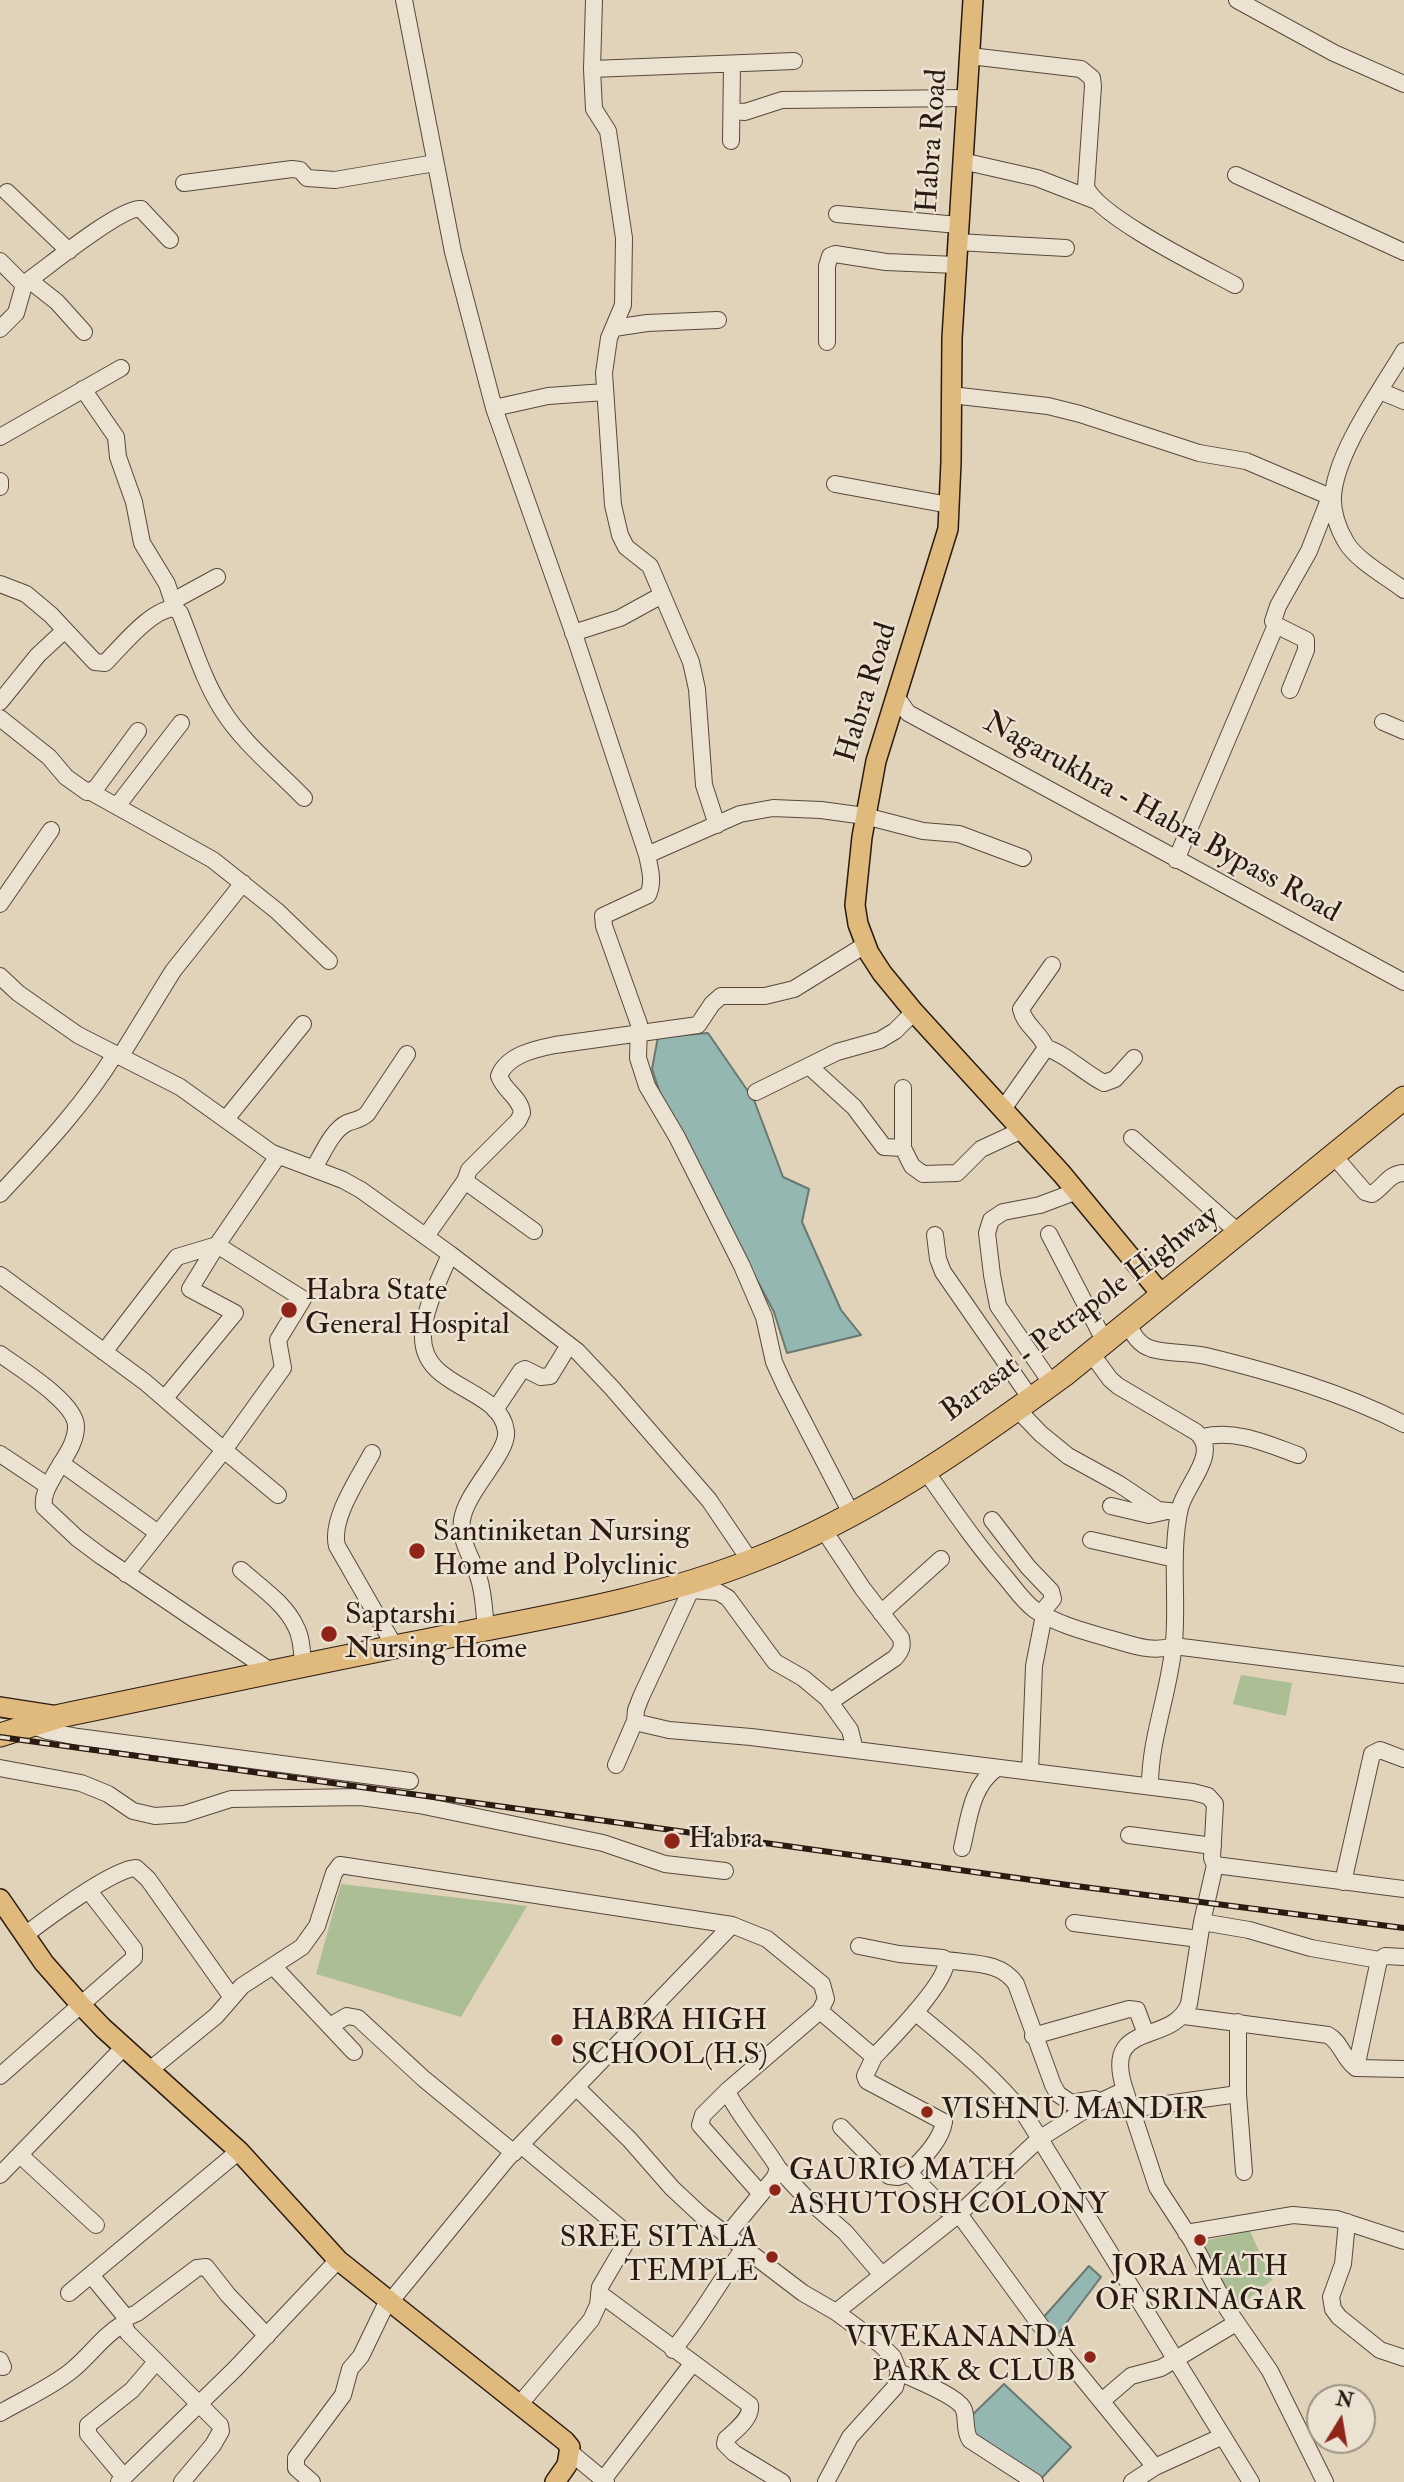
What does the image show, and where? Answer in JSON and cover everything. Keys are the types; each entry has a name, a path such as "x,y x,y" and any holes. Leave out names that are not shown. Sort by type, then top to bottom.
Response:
{"highway":[{"name":"Barasat - Petrapole Highway","path":"0,1735 60,1716 693,1586 823,1530 925,1470 1052,1384 1404,1098"}],"main road":[{"name":"Habra Road","path":"973,0 956,265 948,529 899,708 876,761 865,816 855,905 865,945 883,973 914,1012 1077,1191 1162,1295"},
{"path":"0,1707 60,1716"},
{"path":"0,1899 44,1963 80,2004 239,2151 338,2260 570,2446 567,2465 555,2482"}],"street":[{"path":"404,0 453,252 494,408 647,855 652,887 648,895 603,916 604,926 639,1024 638,1058 647,1086 677,1137 742,1266 764,1317 775,1362 785,1386 852,1515"},
{"path":"594,0 594,109 608,131 624,238 622,305 610,338 606,362 605,392 613,505 620,535 626,547 650,566 691,662 697,689 704,785 717,825"},
{"path":"1237,0 1312,42 1404,84"},
{"path":"970,56 1081,69 1088,73 1093,86 1086,187 1095,200 1120,220 1235,285"},
{"path":"592,69 794,61"},
{"path":"732,65 732,141"},
{"path":"732,111 745,113 782,100 967,98"},
{"path":"962,161 1037,178 1095,200"},
{"path":"184,183 292,169 300,170 307,178 326,180 435,163"},
{"path":"1236,175 1404,252"},
{"path":"7,192 69,251"},
{"path":"0,329 16,313 27,283 130,210 137,208 145,212 170,240"},
{"path":"837,214 1066,248"},
{"path":"828,342 827,266 830,257 835,254 886,262 956,265"},
{"path":"0,261 57,302 85,332"},
{"path":"614,328 647,323 718,320"},
{"path":"1290,690 1307,644 1303,637 1276,625 1273,621 1278,606 1309,551 1352,439 1404,351"},
{"path":"0,437 121,368"},
{"path":"83,390 116,437 118,457 134,502 142,543 161,573 180,613 209,685 239,733 304,798"},
{"path":"1380,391 1404,401"},
{"path":"494,408 548,396 605,392"},
{"path":"951,395 1025,402 1069,411 1199,453 1246,461 1331,497"},
{"path":"0,481 0,487"},
{"path":"835,484 949,505"},
{"path":"1331,497 1334,514 1346,542 1355,553 1404,590"},
{"path":"0,584 26,594 95,662 105,663 156,614 217,577"},
{"path":"573,633 620,618 662,595"},
{"path":"1176,860 1276,625"},
{"path":"0,702 38,655 65,630"},
{"name":"Nagarukhra - Habra Bypass Road","path":"899,708 1404,982"},
{"path":"0,718 49,757 66,777 87,792 92,792 213,860 277,911 329,961"},
{"path":"1383,722 1404,732"},
{"path":"117,806 181,723"},
{"path":"92,792 138,731"},
{"path":"647,855 752,810 773,808 821,810 865,816 923,831 959,834 1023,858"},
{"path":"0,904 51,830"},
{"path":"0,1194 68,1121 95,1087 180,961 243,883"},
{"path":"426,1236 465,1181 469,1170 518,1121 522,1113 520,1103 508,1092 499,1076 508,1063 533,1049 698,1026 712,1004 721,996 765,996 794,989 865,945"},
{"path":"1052,965 1021,1009 1023,1017 1041,1037 1046,1048 1063,1055 1082,1071 1104,1083 1115,1079 1134,1058"},
{"path":"0,976 78,1035 180,1087 278,1156 343,1180 361,1190 569,1345 612,1388 693,1482 722,1518 751,1562"},
{"path":"756,1092 837,1052 888,1036 914,1012"},
{"path":"226,1119 303,1024"},
{"path":"1003,1110 1046,1048"},
{"path":"313,1168 345,1124 356,1122 367,1114 407,1054"},
{"path":"809,1066 854,1107 884,1147 903,1147"},
{"path":"903,1088 903,1147 912,1166 923,1174 957,1173 981,1149 1022,1130"},
{"path":"1132,1138 1239,1233"},
{"path":"165,1398 235,1312 190,1289 278,1156"},
{"path":"1334,1156 1365,1192 1372,1194 1390,1177 1404,1173"},
{"path":"465,1181 534,1231"},
{"path":"1052,1384 998,1306 987,1233 992,1220 1003,1212 1041,1205 1077,1191"},
{"path":"1049,1234 1110,1379 1203,1437 1233,1434 1298,1455"},
{"path":"935,1235 943,1272 1041,1434 1068,1456 1118,1483 1151,1506 1172,1512"},
{"path":"104,1352 177,1257 217,1245 303,1300 278,1340 283,1368 224,1450 126,1574"},
{"path":"450,1254 426,1316 423,1344 432,1364 441,1374 488,1402 505,1423 507,1435 475,1488 462,1522 463,1537 481,1590 486,1629"},
{"path":"0,1275 165,1398 278,1495"},
{"path":"1128,1323 1133,1335 1151,1349 1191,1353 1265,1370 1350,1398 1404,1424"},
{"path":"495,1410 521,1371 525,1369 541,1377 550,1376 569,1345"},
{"path":"0,1354 51,1391 75,1415 74,1441 48,1486 43,1500 44,1507 77,1538 126,1574 272,1672"},
{"path":"1111,1507 1149,1515 1172,1512 1182,1500 1206,1451 1203,1437"},
{"path":"372,1453 337,1521 335,1538 343,1557 395,1647"},
{"path":"0,1454 48,1486"},
{"path":"61,1463 158,1533"},
{"path":"925,1470 963,1526 997,1568 1022,1598 1043,1614 1149,1650 1174,1646 1404,1675"},
{"path":"1150,1785 1152,1757 1174,1646 1175,1559 1172,1512"},
{"path":"992,1520 1053,1595 1043,1614 1034,1666 1030,1772"},
{"path":"823,1530 850,1571 901,1638 902,1648 900,1653 830,1702"},
{"path":"1091,1540 1175,1559"},
{"path":"881,1612 941,1559"},
{"path":"241,1570 276,1601 292,1621 300,1639 303,1665"},
{"path":"616,1765 635,1721 640,1697 693,1586 722,1593 775,1662 811,1684 830,1702 850,1730 855,1750"},
{"path":"635,1721 652,1728 751,1737 997,1769 1150,1785 1193,1792 1212,1800 1216,1812 1212,1858 1215,1865 1202,1922 1189,2004 1184,2016"},
{"path":"31,1725 78,1737 410,1782"},
{"path":"1343,1882 1372,1754 1380,1751 1404,1759"},
{"path":"0,1768 81,1783 108,1794 133,1811 155,1816 184,1814 231,1799 361,1797 419,1805 603,1843 665,1864 725,1871"},
{"path":"962,1848 978,1786 997,1769"},
{"path":"1129,1835 1213,1846"},
{"path":"151,2069 216,2016 242,1986 302,1947 312,1934 334,1874 340,1865 732,1925 762,1936 822,1984 826,1999 820,2011 703,2115 700,2125 761,2194"},
{"path":"1215,1865 1404,1889"},
{"path":"25,1935 64,1906 127,1870 136,1868 141,1871 231,1996"},
{"path":"0,2076 80,2004 130,1964 135,1954 134,1949 89,1891"},
{"path":"1202,1922 1249,1930 1311,1948 1379,1960 1385,1956 1404,1957"},
{"path":"1074,1923 1199,1939"},
{"path":"312,2482 296,2468 296,2458 343,2395 350,2369 361,2356 389,2301 517,2149 732,1925"},
{"path":"859,1946 990,1966 1010,1975 1016,1984 1052,2085 1059,2094 1071,2103 1120,2092"},
{"path":"1356,2068 1379,1960"},
{"path":"841,2127 889,2176 898,2177 909,2173 943,2128 944,2122 867,2081 865,2076 874,2057 944,1975 946,1961"},
{"path":"273,1966 354,2052"},
{"path":"1033,2036 1129,2009 1137,2010 1140,2014 1146,2034"},
{"path":"820,2011 874,2057"},
{"path":"915,2012 975,2062 1027,2118 1251,2482"},
{"path":"330,2026 347,2016 358,2018 433,2087 626,2234 625,2246 606,2276 591,2320 519,2405"},
{"path":"1325,2482 1270,2371 1236,2323 1157,2187 1131,2109 1120,2092 1121,2054 1124,2046 1131,2040 1184,2016 1328,2035 1338,2042 1350,2064 1356,2068 1404,2069"},
{"path":"1238,2022 1238,2094 1244,2172"},
{"path":"0,2175 124,2047"},
{"path":"576,2087 631,2140 672,2188 727,2235 803,2293 836,2312 881,2345 893,2357 899,2372 895,2387 850,2437 826,2482"},
{"path":"728,2090 730,2100 756,2133 778,2168 807,2199 845,2232 881,2275"},
{"path":"836,2312 959,2214 1039,2139 1093,2105 1120,2092"},
{"path":"1131,2109 1238,2094"},
{"path":"69,2293 239,2151"},
{"path":"20,2155 96,2225"},
{"path":"727,2235 775,2177 778,2168"},
{"path":"909,2173 944,2208 959,2214 1049,2337 1155,2467"},
{"path":"1186,2233 1293,2215 1347,2222 1404,2241"},
{"path":"1347,2222 1343,2263 1331,2297 1333,2309 1380,2350 1404,2358"},
{"path":"673,2350 698,2320 724,2275 744,2248"},
{"path":"156,2362 132,2390 88,2425 88,2434 122,2479 267,2336 338,2260"},
{"path":"0,2413 62,2378 124,2319 202,2266 209,2270 228,2295 267,2336"},
{"path":"91,2275 124,2319 128,2333 218,2420 221,2431 213,2445 182,2482"},
{"path":"599,2293 750,2405 749,2415 726,2439 725,2444 727,2448 782,2482"},
{"path":"1102,2400 1131,2376 1150,2372 1236,2323"},
{"path":"570,2452 604,2481 692,2364"},
{"path":"899,2372 955,2400 965,2412 965,2433 970,2441 1035,2482"},
{"path":"1132,2482 1155,2467 1223,2436"}],"green space":[{"path":"1241,1675 1292,1683 1286,1716 1233,1704"},
{"path":"341,1884 527,1906 461,2017 316,1974"},
{"path":"1250,2231 1272,2280 1232,2312 1198,2242"}],"water":[{"path":"708,1033 754,1100 783,1177 809,1189 802,1222 841,1310 861,1335 787,1353 774,1312 664,1105 652,1069 658,1037"},
{"path":"1089,2266 1101,2277 1055,2338 1042,2319"},
{"path":"1004,2384 1071,2447 1038,2482 1033,2482 963,2424"}],"railway":[{"path":"0,1737 1068,1885 1404,1928"}],"place":[{"name":"Habra State General Hospital","path":"289,1310"},
{"name":"Santiniketan Nursing Home and Polyclinic","path":"417,1551"},
{"name":"Saptarshi Nursing Home","path":"329,1634"},
{"name":"Habra","path":"672,1841"},
{"name":"HABRA HIGH SCHOOL(H.S)","path":"557,2040"},
{"name":"VISHNU MANDIR","path":"927,2112"},
{"name":"GAURIO MATH ASHUTOSH COLONY","path":"775,2190"},
{"name":"JORA MATH OF SRINAGAR","path":"1200,2240"},
{"name":"SREE SITALA TEMPLE","path":"772,2257"},
{"name":"VIVEKANANDA PARK & CLUB","path":"1090,2357"}]}
